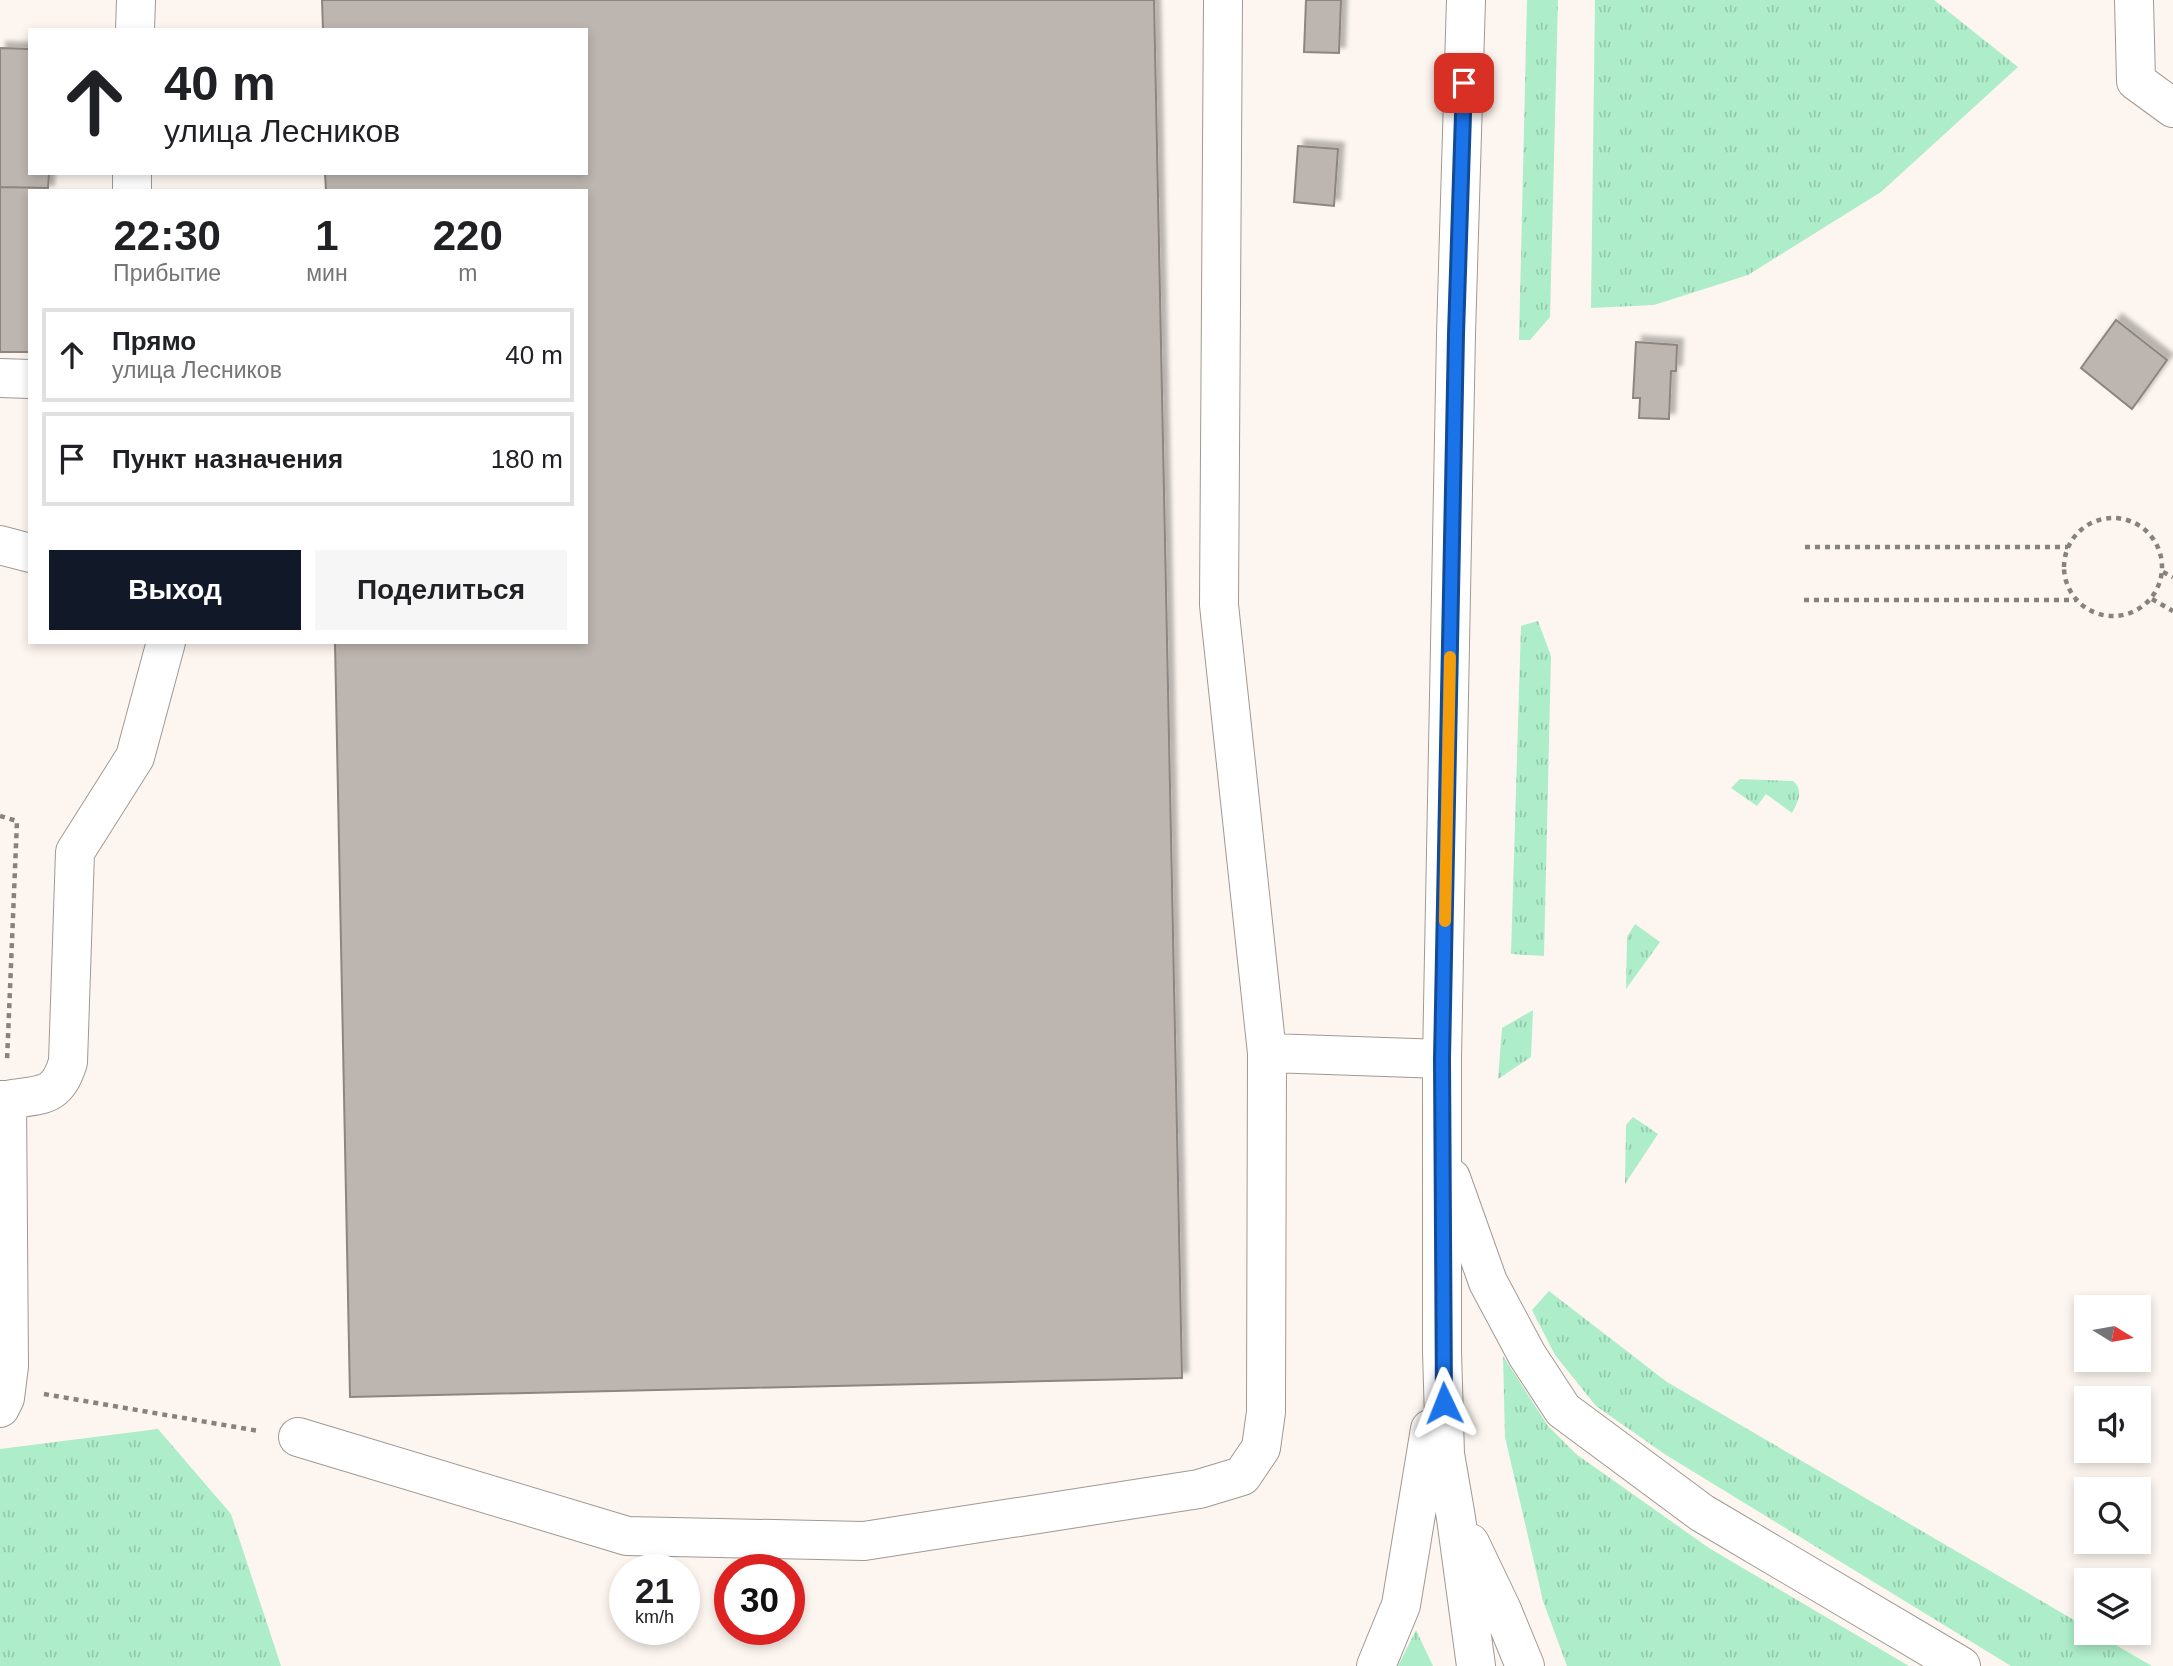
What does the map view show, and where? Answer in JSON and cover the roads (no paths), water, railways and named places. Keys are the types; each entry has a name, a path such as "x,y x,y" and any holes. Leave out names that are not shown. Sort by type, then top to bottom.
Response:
{"street":[{"path":"135,28 136,0"},
{"path":"298,1437 627,1536 864,1541 1199,1489 1242,1476 1261,1448 1266,1412 1267,1053 1219,605 1223,0"},
{"path":"1466,0 1456,334 1442,1059 1442,1351 1445,1454 1476,1666"},
{"path":"2134,0 2136,81 2173,108"},
{"path":"0,378 28,379"},
{"path":"0,545 28,552"},
{"path":"0,1408 5,1398 9,1366 4,1100 50,1092 63,1080 68,1062 75,852 135,757 165,644"},
{"path":"1267,1053 1442,1059"},
{"path":"1442,1151 1488,1282 1527,1355 1563,1410 1702,1513 1961,1666"},
{"path":"1376,1666 1401,1605 1442,1351"},
{"path":"1456,1518 1493,1590 1525,1666"}]}
